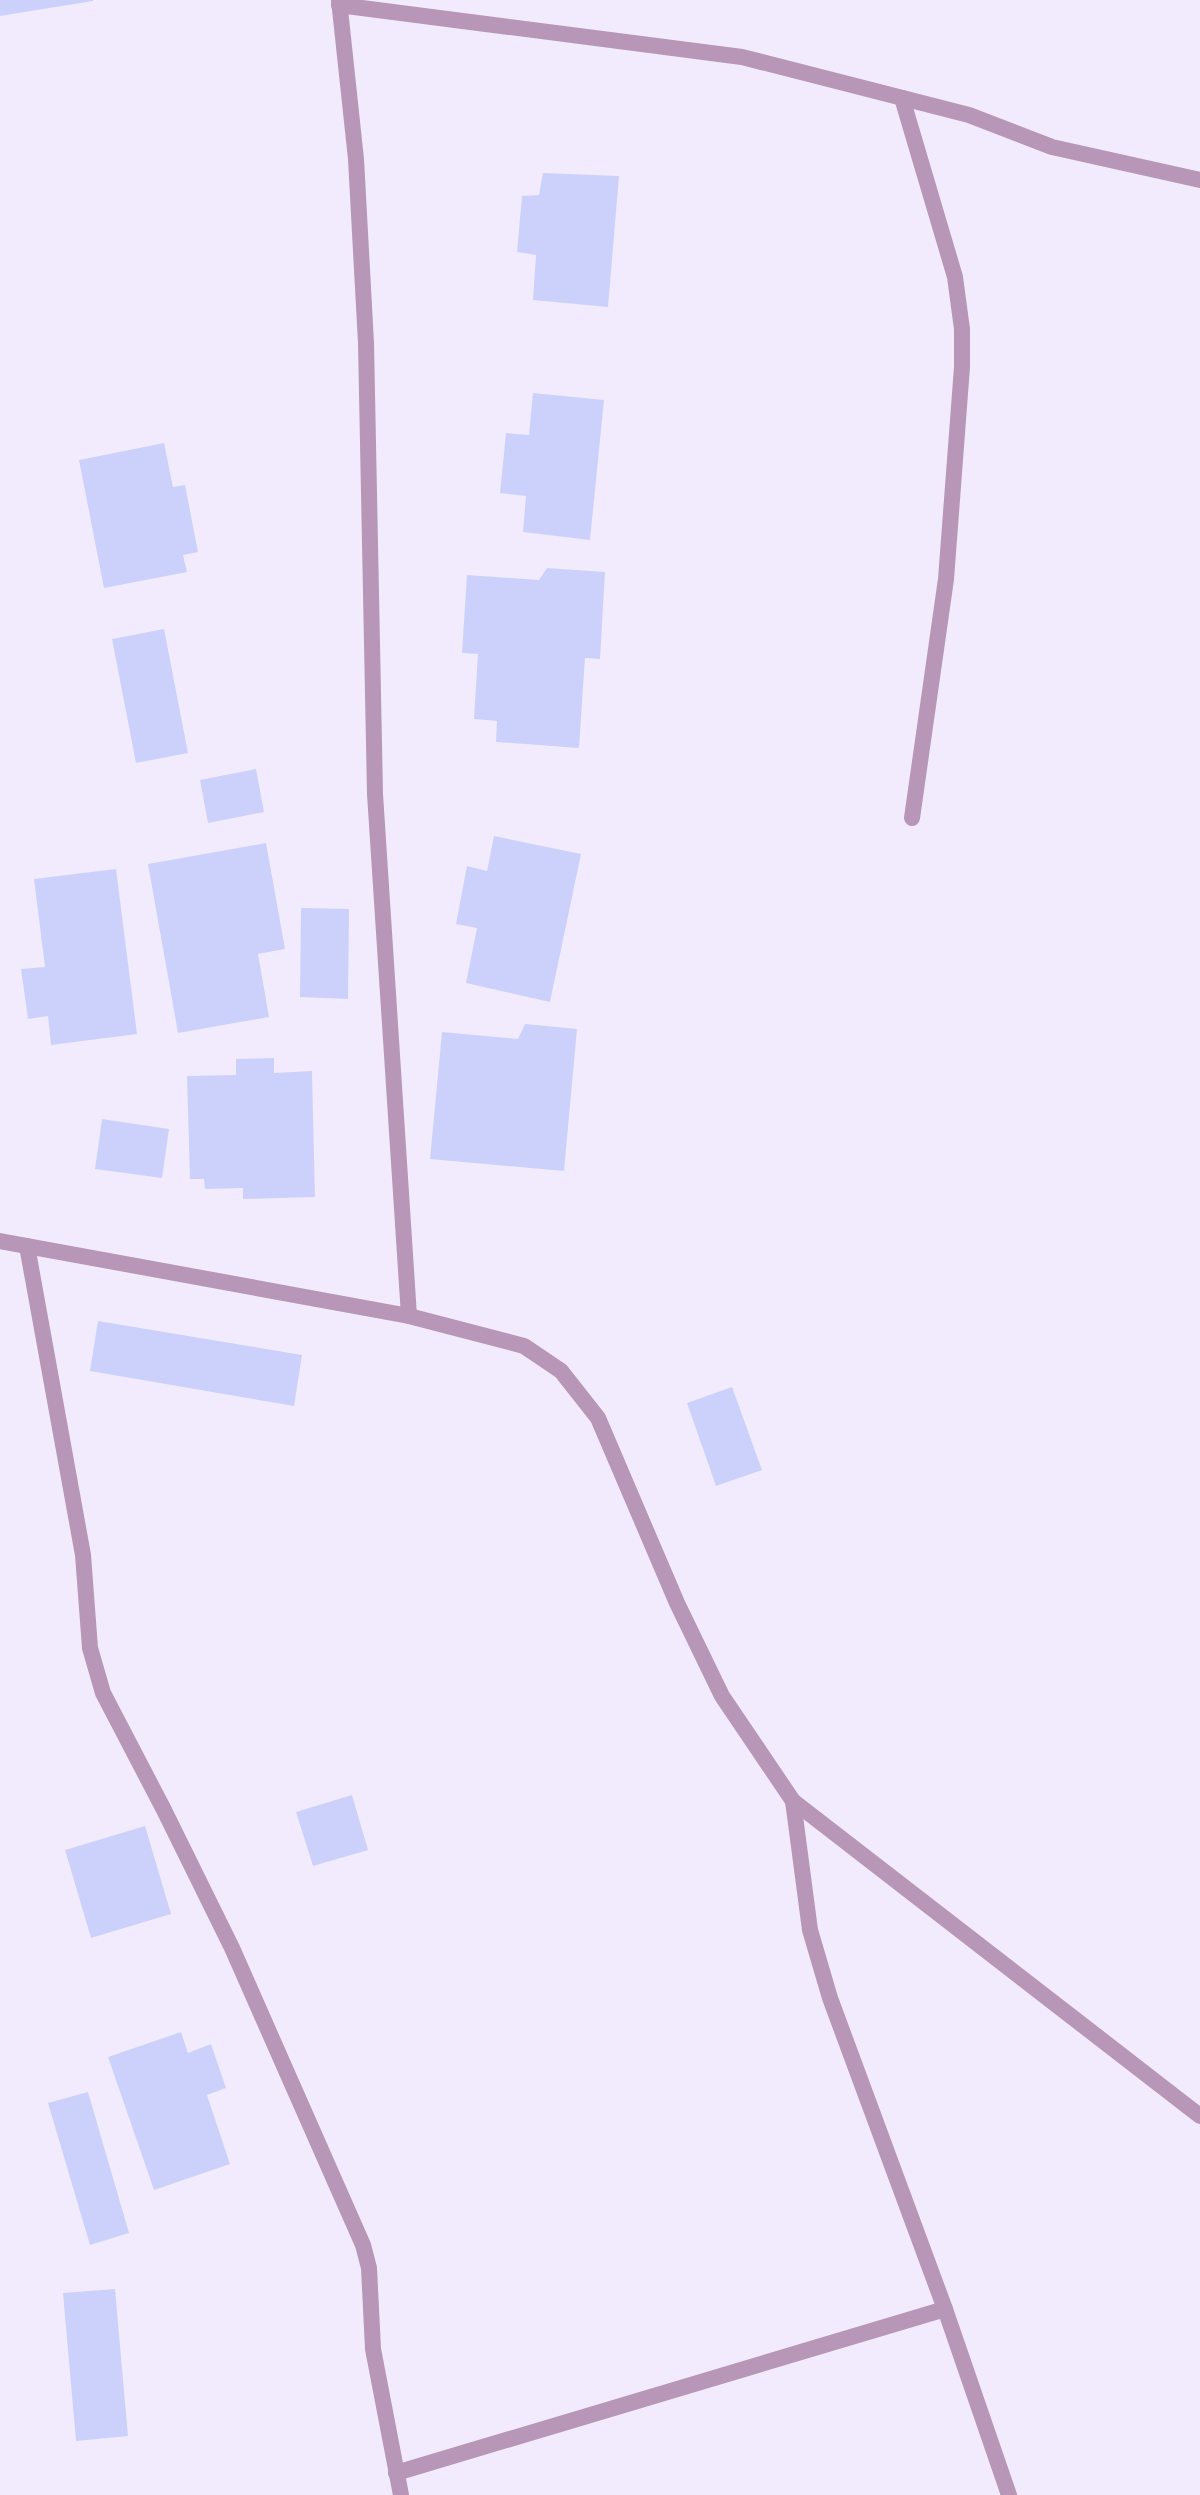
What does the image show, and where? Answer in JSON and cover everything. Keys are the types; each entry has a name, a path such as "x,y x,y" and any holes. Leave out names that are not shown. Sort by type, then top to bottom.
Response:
{"street":[{"path":"409,1316 375,795 364,308 356,159 339,2 742,57 969,115 1052,147 1200,180"},
{"path":"902,98 956,277 962,329 962,367 946,579 912,818"},
{"path":"0,1241 409,1316 524,1346 561,1371 598,1418 677,1603 722,1696 793,1802 1200,2116"},
{"path":"27,1246 83,1555 90,1648 103,1692 165,1810 232,1948 363,2245 369,2268 373,2349 401,2495"},
{"path":"793,1802 810,1930 830,1998 945,2309 1009,2495"},
{"path":"396,2473 945,2309"}],"building":[{"path":"0,0 93,0 93,1 0,16"},
{"path":"543,173 619,176 608,307 533,300 536,255 517,252 522,196 539,195"},
{"path":"533,393 604,400 590,540 523,532 526,496 500,493 506,433 529,435"},
{"path":"164,443 173,487 185,485 198,552 183,555 187,572 104,588 79,460"},
{"path":"547,568 605,572 600,659 585,658 579,748 496,742 497,721 474,719 478,654 462,653 467,575 539,580"},
{"path":"164,629 188,753 136,763 112,639"},
{"path":"256,769 264,812 208,823 200,780"},
{"path":"494,836 581,854 550,1002 466,983 477,928 456,924 467,866 487,871"},
{"path":"266,843 285,949 258,954 269,1017 178,1033 148,864"},
{"path":"116,869 137,1034 51,1045 48,1016 28,1019 21,969 45,967 34,879"},
{"path":"301,908 349,909 348,999 300,997"},
{"path":"525,1024 577,1029 564,1171 430,1159 442,1032 518,1039"},
{"path":"274,1058 274,1073 312,1071 315,1197 243,1199 243,1188 205,1189 204,1179 190,1179 187,1076 236,1075 236,1059"},
{"path":"102,1119 169,1129 162,1178 95,1169"},
{"path":"98,1321 302,1355 294,1406 90,1371"},
{"path":"732,1387 762,1470 716,1486 687,1403"},
{"path":"352,1795 368,1850 313,1866 296,1812"},
{"path":"145,1826 171,1914 91,1938 65,1850"},
{"path":"181,2032 188,2053 211,2044 226,2088 207,2095 230,2164 154,2190 108,2057"},
{"path":"88,2092 129,2233 90,2245 48,2103"},
{"path":"115,2289 128,2436 76,2441 63,2293"}]}
